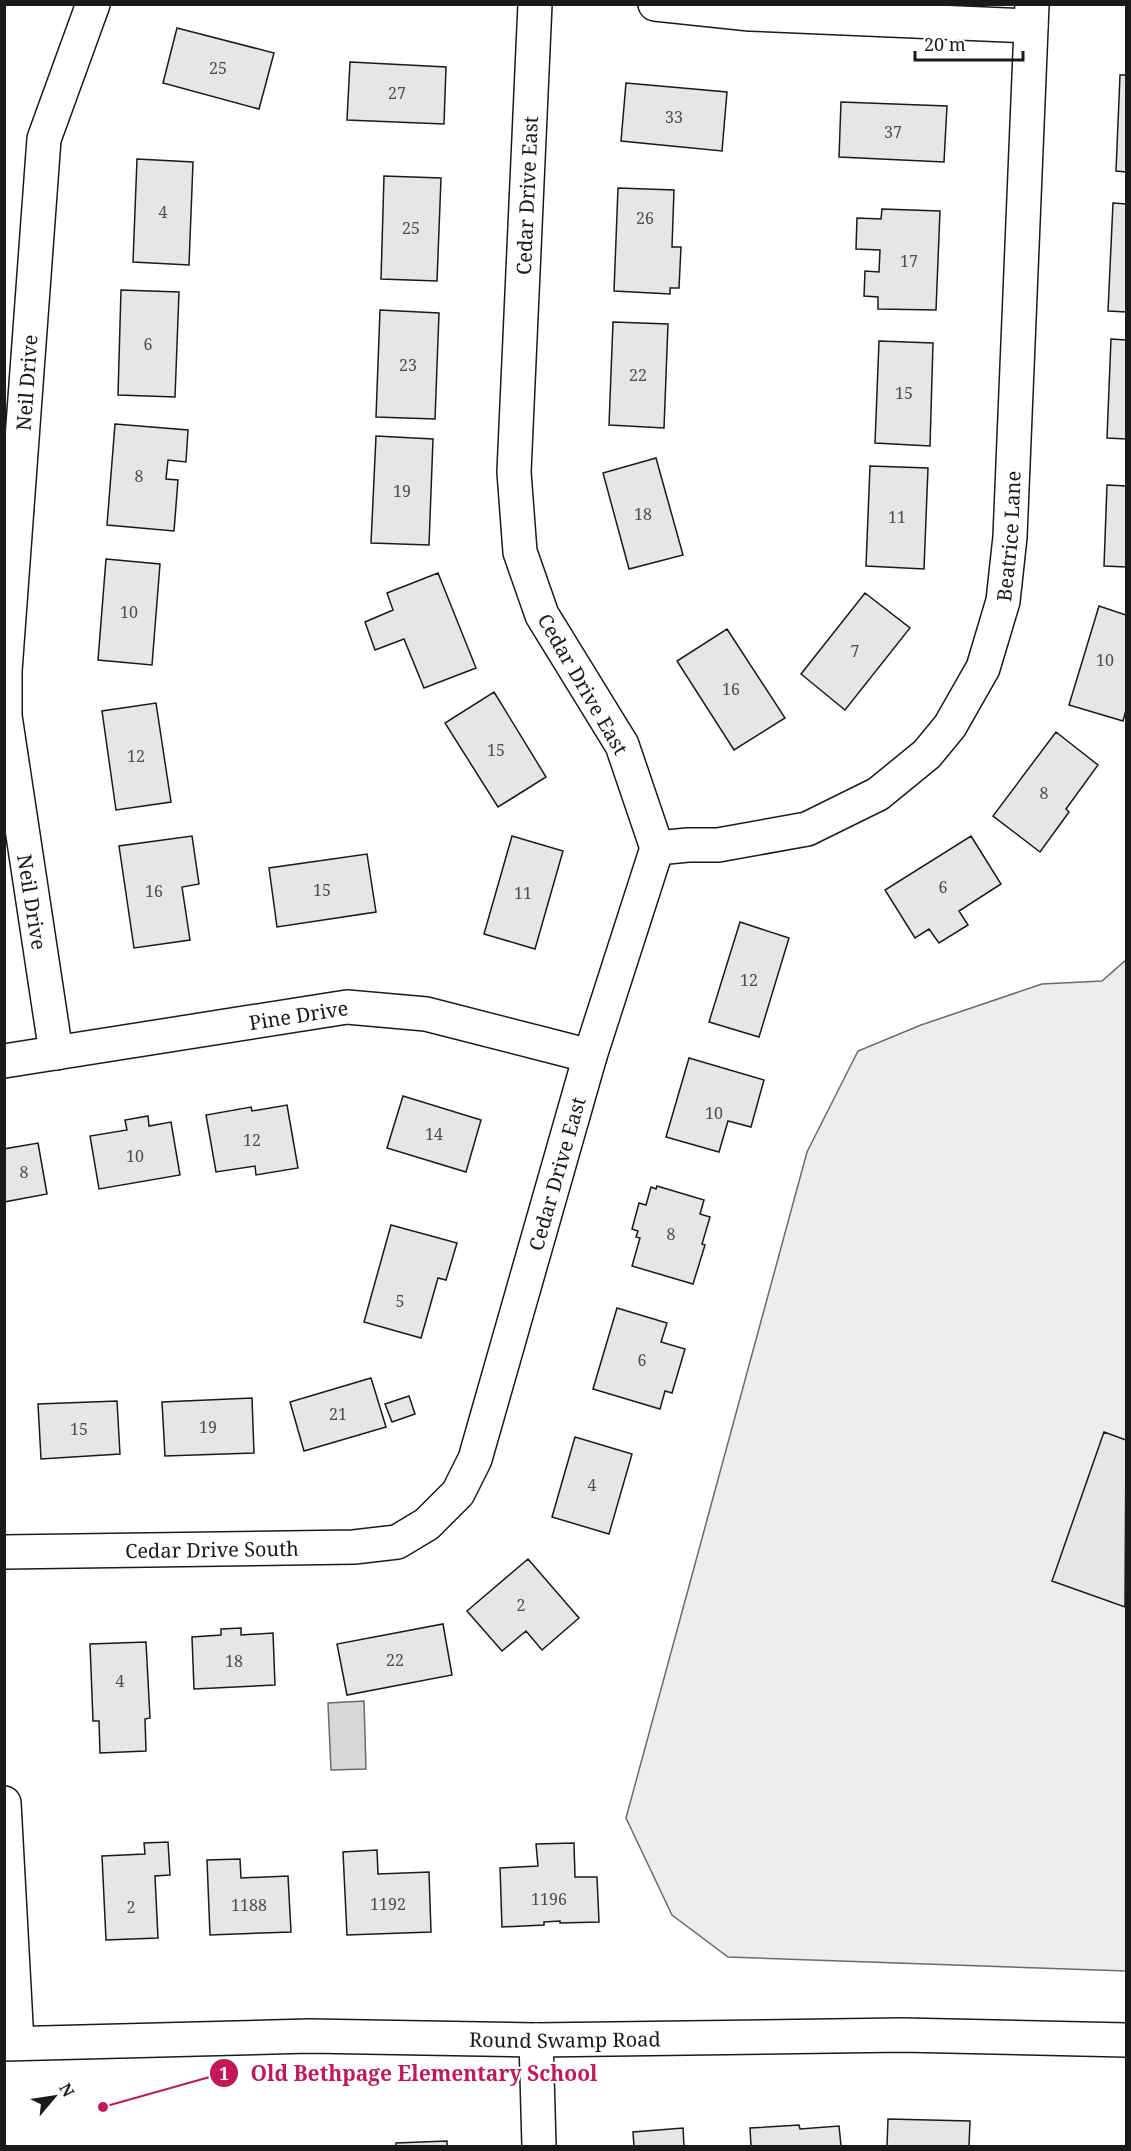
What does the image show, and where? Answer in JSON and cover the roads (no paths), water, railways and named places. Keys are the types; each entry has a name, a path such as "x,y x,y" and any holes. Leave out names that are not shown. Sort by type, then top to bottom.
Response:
{"street":[{"name":"Neil Drive","path":"56,1053 5,716 5,671 44,139 93,4"},
{"name":"Cedar Drive East","path":"417,1530 427,1524 458,1493 475,1459 590,1056 657,848 622,745 542,615 520,552 514,472 535,4"},
{"path":"655,4 750,14 1031,15"},
{"name":"Beatrice Lane","path":"657,848 718,845 807,829 878,794 927,754 939,740 950,726 983,668 1003,601 1010,537 1031,15"},
{"name":"Pine Drive","path":"4,1061 347,1007 426,1014 590,1056"},
{"name":"Cedar Drive South","path":"4,1552 354,1547 397,1542 417,1530"},
{"path":"4,1803 11,2044"},
{"name":"Round Swamp Road","path":"11,2044 309,2036 536,2040 902,2035 1126,2040"},
{"path":"536,2040 539,2146"}],"place":[{"name":"Old Bethpage Elementary School","path":"103,2107"}]}
